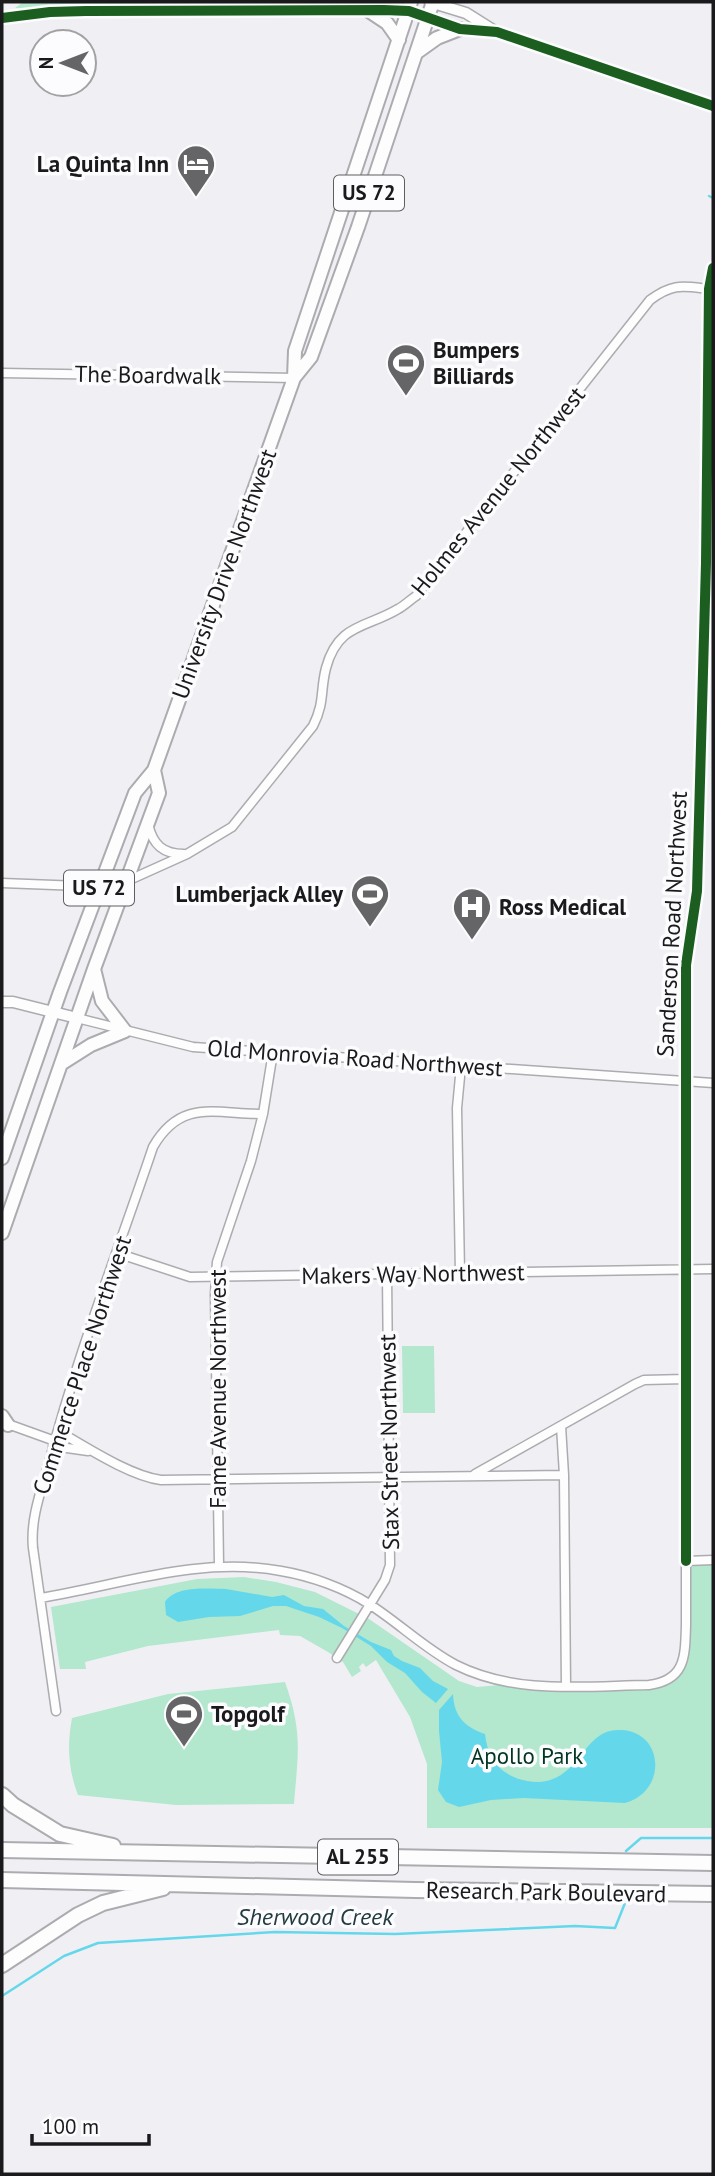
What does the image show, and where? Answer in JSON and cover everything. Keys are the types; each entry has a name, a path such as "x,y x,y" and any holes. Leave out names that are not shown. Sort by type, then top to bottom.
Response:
{"highway":[{"name":"University Drive Northwest","path":"294,378 311,358 428,19 431,2"},
{"name":"University Drive Northwest","path":"2,1158 53,1010 135,793 155,770 294,378 295,351 410,7"},
{"path":"369,11 387,23 399,40"},
{"path":"416,53 437,38 460,29"},
{"name":"University Drive Northwest","path":"2,1233 159,793 155,770"},
{"path":"60,1065 90,1045 125,1031 102,1001 94,969"},
{"path":"2,1795 60,1835 152,1853"},
{"name":"Research Park Boulevard","path":"2,1850 713,1863"},
{"name":"Research Park Boulevard","path":"2,1880 713,1894"},
{"path":"2,1965 78,1915 103,1903 182,1883"}],"street":[{"path":"431,2 466,13 497,32 713,106"},
{"path":"2,18 86,11 369,11 410,7 428,19 460,29 497,32"},
{"path":"709,289 713,268"},
{"name":"Holmes Avenue Northwest","path":"127,881 153,872 232,827 313,726 322,709 326,667 339,642 353,628 397,610 416,596 650,300 666,289 680,286 709,289"},
{"name":"Sanderson Road Northwest","path":"40,1598 219,1565 255,1567 298,1574 336,1588 370,1605 437,1653 476,1674 510,1684 662,1684 673,1677 681,1666 685,1654 686,1561 686,965 697,891 706,563 709,289"},
{"name":"The Boardwalk","path":"2,373 294,378"},
{"path":"148,824 153,840 159,848 169,853 187,854"},
{"path":"2,883 80,886 98,890"},
{"name":"Old Monrovia Road Northwest","path":"2,1002 53,1010 194,1047 713,1083"},
{"name":"Fame Avenue Northwest","path":"219,1565 217,1262 251,1161 263,1114 273,1052"},
{"path":"460,1273 457,1108 461,1066"},
{"name":"Commerce Place Northwest","path":"56,1711 32,1532 58,1431 153,1147 172,1122 188,1114 206,1111 263,1114"},
{"name":"Makers Way Northwest","path":"117,1253 190,1277 713,1269"},
{"name":"Stax Street Northwest","path":"337,1658 385,1580 390,1565 387,1275"},
{"path":"473,1475 635,1384 644,1380 685,1379"},
{"path":"4,1421 54,1444 91,1451"},
{"path":"561,1426 566,1686"},
{"path":"58,1431 91,1451 155,1479 564,1475"},
{"path":"686,1561 713,1560"}],"green space":[{"path":"23,2 159,2 152,8 15,8"},
{"path":"402,1346 434,1346 435,1413 403,1413"},
{"name":"Apollo Park","path":"713,1560 713,1828 427,1828 427,1764 410,1717 376,1660 366,1667 363,1663 359,1667 361,1671 352,1677 343,1662 328,1652 300,1636 280,1635 279,1630 148,1646 85,1662 86,1669 60,1669 51,1607 197,1579 244,1577 315,1592 369,1619 459,1681 477,1687 510,1684 661,1683 681,1666 686,1561"},
{"name":"Topgolf","path":"285,1682 297,1730 294,1804 176,1805 78,1795 69,1757 72,1718 168,1694"}],"water":[{"path":"193,1589 226,1589 272,1597 284,1595 304,1606 323,1609 344,1626 391,1650 394,1656 420,1668 433,1681 448,1689 436,1703 405,1673 387,1662 371,1646 319,1617 286,1606 273,1606 240,1616 178,1622 166,1615 165,1602 177,1593"},
{"path":"453,1694 458,1715 472,1728 485,1734 487,1747 495,1762 516,1778 535,1782 553,1779 565,1772 598,1736 608,1731 621,1730 636,1733 646,1741 653,1751 654,1776 639,1797 625,1803 523,1798 491,1800 459,1807 446,1802 438,1790 442,1762 439,1710"}],"waterway":[{"path":"709,196 713,198"},
{"name":"Sherwood Creek","path":"626,1851 641,1838 713,1838"},
{"name":"Sherwood Creek","path":"2,1996 64,1956 98,1943 275,1932 395,1934 575,1926 615,1928 625,1903"}],"cycle path":[{"path":"2,18 86,11 409,11 460,29 497,32 713,106"},
{"path":"686,1561 686,965 697,891 706,563 709,289 713,268"}],"place":[{"name":"La Quinta Inn","path":"196,198"},
{"name":"Bumpers Billiards","path":"406,397"},
{"name":"Lumberjack Alley","path":"370,928"},
{"name":"Ross Medical","path":"472,941"},
{"name":"Topgolf","path":"184,1748"}]}
